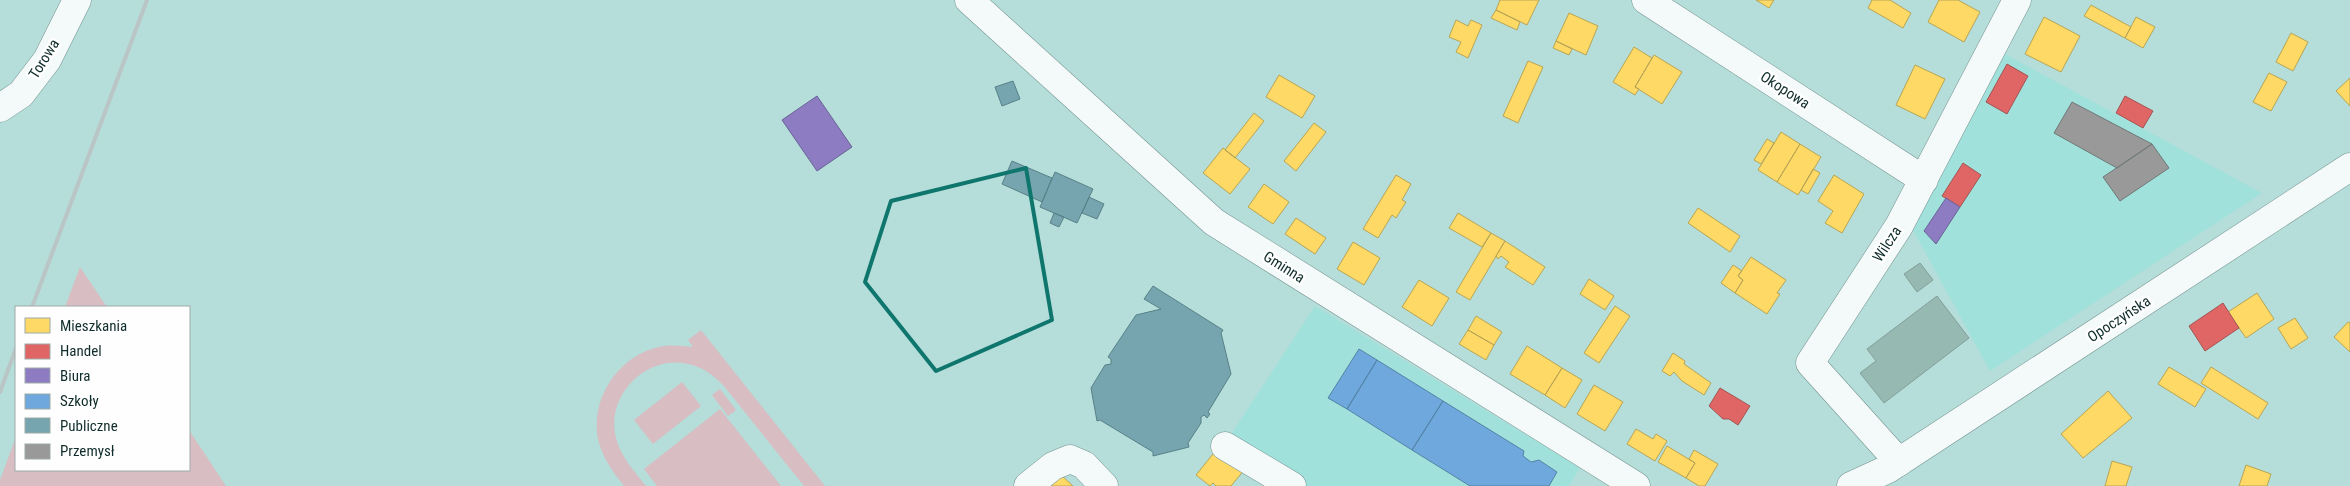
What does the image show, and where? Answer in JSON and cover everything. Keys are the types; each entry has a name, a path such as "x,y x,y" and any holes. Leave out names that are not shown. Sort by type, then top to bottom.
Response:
{"street":[{"name":"Torowa","path":"0,108 21,94 47,60 77,0"},
{"name":"Gminna","path":"969,0 1214,222 1636,486"},
{"name":"Okopowa","path":"1646,0 1924,180"},
{"name":"Wilcza","path":"1886,472 1810,363 1899,226 2017,0"},
{"name":"Opoczyńska","path":"1851,486 1886,472 2350,167"},
{"path":"1225,446 1286,485"},
{"path":"1028,486 1053,466 1070,459 1084,465 1104,486"}],"highlighted area":[{"path":"1026,168 1052,320 936,371 865,282 891,201"}],"shaded area":[{"path":"2001,52 2262,193 1990,371 1913,230"},
{"path":"80,267 106,306 65,306"},
{"path":"1315,306 1580,468 1569,486 1306,486 1228,439"},
{"path":"701,330 825,486 804,486 723,385 715,378 703,369 693,365 672,363 657,365 644,372 623,393 617,407 614,422 618,445 628,464 646,486 624,486 606,461 599,443 597,427 602,397 609,383 630,360 644,352 659,347 672,345 693,347 688,340"},
{"path":"682,382 701,406 653,444 634,420"},
{"path":"720,389 736,410 728,416 712,395"},
{"path":"720,409 781,486 657,486 644,469"},
{"path":"190,432 226,486 0,486 0,480 15,440 15,471 190,471"}],"building: Mieszkania":[{"path":"1500,0 1539,0 1527,25 1496,10"},
{"path":"1756,0 1774,0 1769,8"},
{"path":"1872,0 1890,0 1911,13 1903,28 1868,8"},
{"path":"1939,0 1958,0 1980,12 1964,42 1928,22"},
{"path":"2091,5 2131,27 2125,38 2084,16"},
{"path":"1496,10 1520,22 1517,30 1491,18"},
{"path":"1569,13 1598,26 1586,55 1556,41"},
{"path":"2044,17 2080,36 2061,72 2025,54"},
{"path":"2136,17 2155,27 2143,48 2125,38"},
{"path":"1456,20 1468,26 1471,20 1482,25 1468,58 1456,52 1461,42 1449,37"},
{"path":"2291,33 2308,42 2293,71 2276,62"},
{"path":"1556,41 1572,49 1569,55 1553,48"},
{"path":"1634,47 1652,58 1635,87 1639,89 1635,95 1613,82"},
{"path":"1654,55 1682,72 1662,104 1635,87"},
{"path":"1528,61 1543,67 1518,123 1503,116"},
{"path":"1915,65 1945,79 1925,119 1896,105"},
{"path":"2269,73 2287,82 2271,111 2253,102"},
{"path":"1279,75 1315,96 1302,118 1266,97"},
{"path":"2350,78 2350,106 2336,91"},
{"path":"1254,113 1264,121 1235,158 1225,150"},
{"path":"1314,123 1326,132 1296,171 1284,161"},
{"path":"1781,132 1800,144 1777,182 1758,170"},
{"path":"1767,139 1774,143 1761,164 1754,160"},
{"path":"1800,144 1821,157 1798,195 1777,182"},
{"path":"1223,148 1250,169 1230,194 1203,173"},
{"path":"1813,169 1820,173 1808,194 1801,190"},
{"path":"1396,175 1411,184 1402,200 1406,202 1396,218 1392,215 1378,238 1363,229"},
{"path":"1834,175 1864,194 1842,233 1825,223 1833,211 1818,201"},
{"path":"1264,184 1289,202 1273,224 1248,207"},
{"path":"1698,208 1740,236 1730,252 1688,223"},
{"path":"1458,213 1491,233 1482,247 1449,228"},
{"path":"1296,218 1326,238 1315,254 1285,234"},
{"path":"1491,233 1505,241 1470,300 1456,292"},
{"path":"1505,241 1545,267 1533,285 1505,267 1509,262 1501,256 1498,259 1496,256"},
{"path":"1353,242 1380,258 1364,285 1337,269"},
{"path":"1751,257 1786,280 1777,293 1780,294 1767,314 1735,293 1743,280 1738,276"},
{"path":"1733,265 1742,271 1738,276 1743,280 1735,293 1721,283"},
{"path":"1589,279 1614,296 1605,310 1580,294"},
{"path":"1419,280 1449,298 1432,326 1402,307"},
{"path":"2257,293 2274,319 2246,338 2228,312"},
{"path":"1615,306 1630,316 1599,363 1584,353"},
{"path":"1476,316 1502,332 1494,345 1468,330"},
{"path":"2295,318 2308,338 2291,349 2278,328"},
{"path":"2348,322 2350,323 2350,352 2334,337"},
{"path":"1468,330 1494,345 1486,360 1459,344"},
{"path":"1527,346 1562,368 1545,395 1510,374"},
{"path":"1673,353 1685,361 1684,364 1711,383 1704,395 1682,381 1674,372 1670,376 1662,371"},
{"path":"2169,367 2206,389 2195,407 2158,384"},
{"path":"2211,367 2268,403 2258,419 2201,383"},
{"path":"1562,368 1582,380 1565,408 1545,395"},
{"path":"1594,385 1623,402 1605,431 1577,414"},
{"path":"2108,391 2132,418 2083,458 2061,434"},
{"path":"1636,429 1653,439 1656,434 1667,441 1655,461 1627,444"},
{"path":"1667,446 1695,463 1686,478 1658,462"},
{"path":"1217,449 1245,469 1231,486 1216,486 1213,483 1210,486 1196,475"},
{"path":"1694,450 1718,464 1705,486 1699,486 1686,478 1695,463 1689,459"},
{"path":"2112,461 2132,467 2126,486 2105,486"},
{"path":"2246,465 2271,474 2267,486 2239,486"},
{"path":"1061,475 1073,486 1050,486"}],"building: Handel":[{"path":"2007,64 2028,76 2007,114 1986,102"},
{"path":"2125,96 2153,111 2143,128 2116,113"},
{"path":"1963,163 1981,175 1960,207 1942,196"},
{"path":"2223,303 2239,328 2205,351 2189,326"},
{"path":"1720,388 1750,406 1738,425 1729,419 1723,419 1709,406"}],"building: Biura":[{"path":"817,96 852,147 817,171 782,120"},
{"path":"1946,198 1960,207 1936,244 1924,231"}],"building: Szkoły":[{"path":"1359,349 1377,360 1347,409 1328,398"},
{"path":"1377,360 1443,401 1412,450 1347,409"},
{"path":"1443,401 1524,451 1523,456 1531,462 1539,460 1557,472 1549,486 1470,486 1412,450"}],"building: Publiczne":[{"path":"1013,81 1020,99 1002,106 995,87"},
{"path":"1012,161 1052,178 1042,202 1002,184"},
{"path":"1055,172 1093,189 1077,223 1040,207"},
{"path":"1089,197 1104,204 1097,219 1082,213"},
{"path":"1054,213 1064,217 1059,227 1050,223"},
{"path":"1153,286 1223,330 1221,333 1231,374 1208,412 1210,414 1207,418 1204,415 1201,417 1201,423 1188,443 1189,447 1153,456 1153,452 1100,420 1097,421 1091,388 1105,365 1111,364 1111,359 1108,357 1136,315 1161,309 1144,299"}],"building: Przemysł":[{"path":"2072,102 2152,144 2117,168 2054,133"},
{"path":"2152,144 2169,168 2120,201 2103,177"}],"building: Inne":[{"path":"1920,263 1933,280 1917,292 1904,274"},
{"path":"1937,296 1969,338 1884,403 1860,373 1876,361 1867,349"}],"railway":[{"path":"32,306 147,0"},
{"path":"0,392 15,351"}]}
